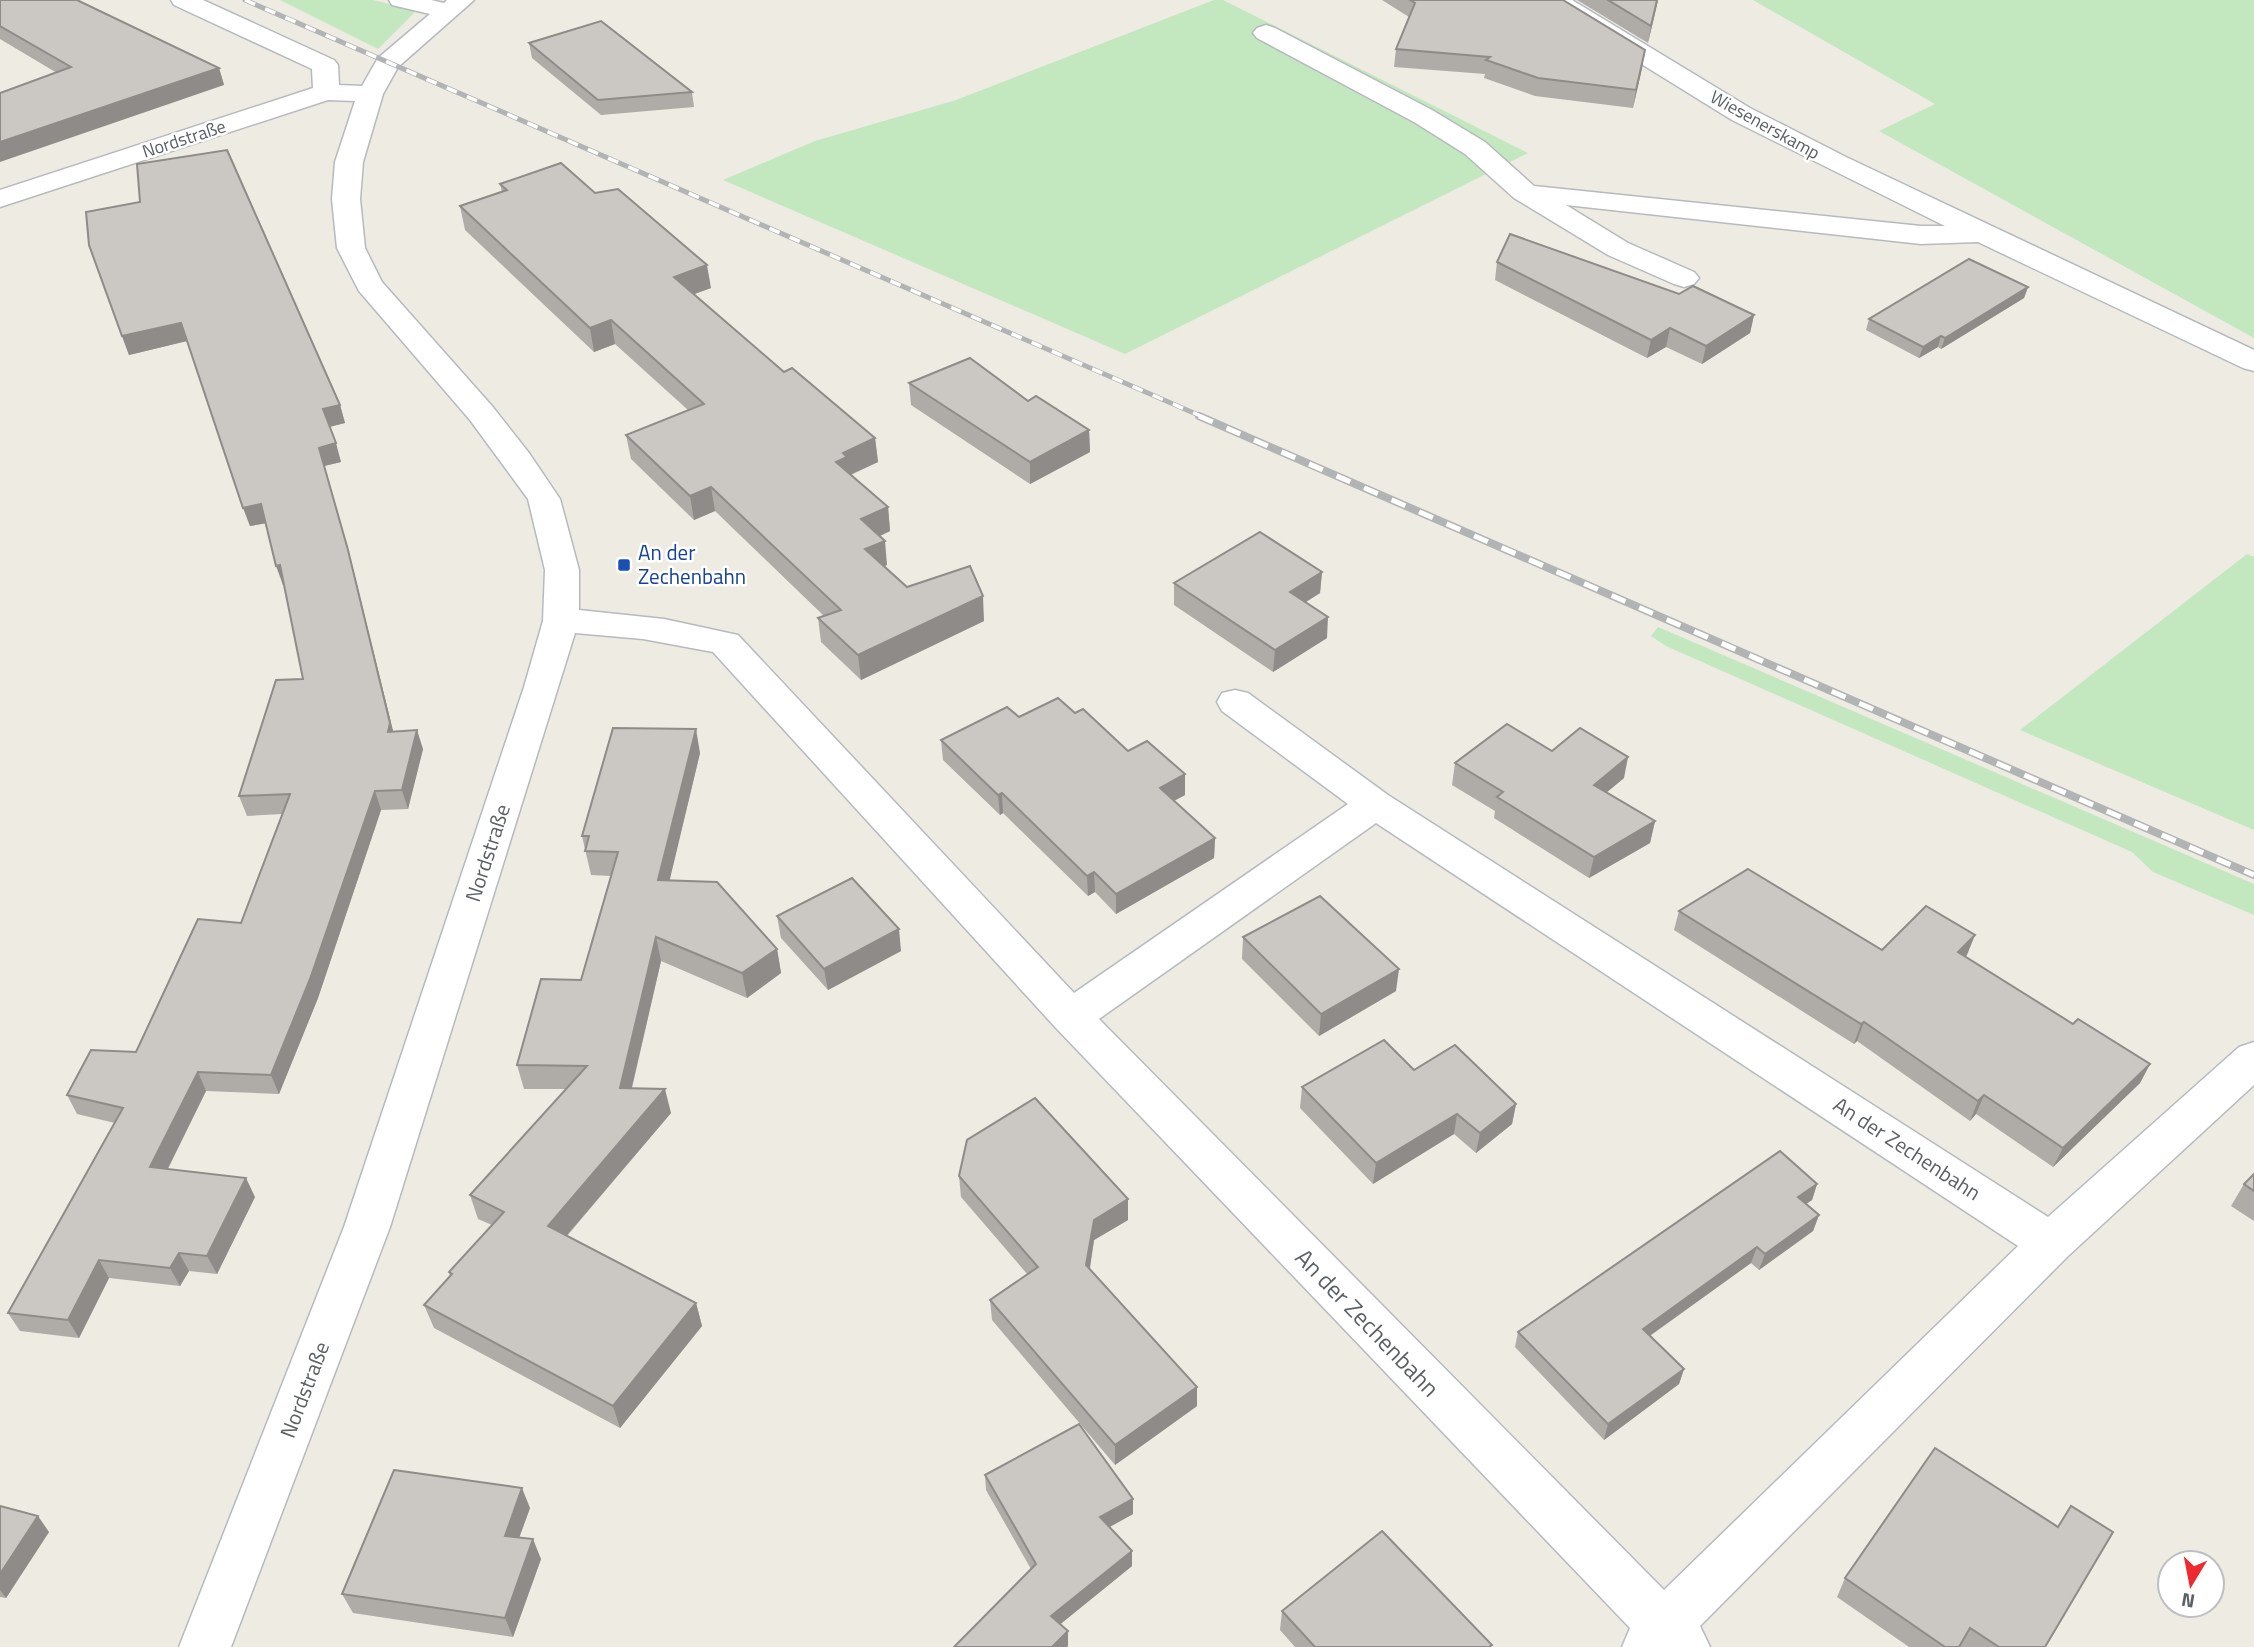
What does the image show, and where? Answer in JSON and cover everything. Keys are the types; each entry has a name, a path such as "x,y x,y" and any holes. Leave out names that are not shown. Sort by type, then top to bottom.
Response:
{"street":[{"path":"183,0 325,65 326,92"},
{"path":"401,0 454,6"},
{"name":"Wiesenerskamp","path":"1555,0 1741,114 1836,163 2254,362"},
{"name":"Nordstraße","path":"205,1647 367,1227 561,621 562,570 544,499 481,413 369,285 351,248 346,199 349,162 370,94 387,63 454,6"},
{"path":"1266,33 1423,116 1475,148 1524,192 1618,249 1684,278"},
{"name":"Nordstraße","path":"0,199 326,92 370,94"},
{"name":"Wiesenerskamp","path":"1524,192 1921,235 1984,233"},
{"name":"An der Zechenbahn","path":"561,621 607,622 665,629 725,643 1072,1017 1664,1640 2051,1243 2254,1059"},
{"name":"An der Zechenbahn","path":"1235,702 1375,804 2051,1243"},
{"path":"1072,1017 1375,804"}],"green space":[{"path":"280,0 373,0 416,11 378,49"},
{"path":"1214,0 1223,0 1528,153 1125,354 723,180 815,141 956,100"},
{"path":"1753,0 2254,0 2254,338 1879,131 1935,104"},
{"path":"2247,554 2254,557 2254,830 2020,730"},
{"path":"1658,627 2254,884 2254,915 2153,872 2132,852 1666,646 1651,636"}],"building":[{"path":"0,0 77,0 219,68 0,142 0,93 71,67 0,26"},
{"path":"1410,0 1563,0 1645,50 1636,90 1538,78 1486,60 1490,57 1396,49 1415,3"},
{"path":"1608,0 1657,0 1651,26"},
{"path":"601,21 692,92 598,100 529,43"},
{"path":"227,150 340,405 323,409 336,443 319,448 348,550 390,723 388,732 417,730 402,790 375,791 310,979 271,1075 198,1072 150,1167 246,1178 207,1256 179,1253 170,1268 99,1260 68,1320 8,1313 123,1108 67,1095 91,1050 136,1052 198,919 241,923 290,794 239,796 276,680 303,679 280,565 276,566 261,504 243,508 181,323 122,336 89,245 86,212 140,202 137,164"},
{"path":"561,163 595,193 618,189 707,265 674,277 784,372 792,368 875,438 843,453 847,457 836,462 888,507 861,519 885,541 865,549 907,587 970,566 983,596 858,655 818,618 841,610 711,487 690,496 626,435 704,404 611,320 590,328 460,206 507,190 500,184"},
{"path":"1510,234 1679,294 1693,286 1754,315 1706,346 1670,328 1651,340 1497,262"},
{"path":"1969,259 2028,287 1945,338 1941,336 1923,347 1869,319"},
{"path":"970,358 1028,401 1036,396 1089,430 1030,462 909,383"},
{"path":"1260,532 1322,572 1290,592 1328,617 1275,650 1174,583"},
{"path":"1058,698 1075,713 1083,709 1128,751 1147,741 1185,774 1160,788 1215,838 1116,894 1094,872 1087,876 1002,793 998,795 941,740 1007,707 1019,717"},
{"path":"1507,724 1552,751 1580,728 1628,757 1594,785 1655,821 1594,857 1497,797 1503,792 1455,763"},
{"path":"613,728 696,729 658,880 717,882 777,949 742,973 656,937 620,1088 665,1089 548,1226 696,1303 613,1406 424,1305 452,1274 449,1272 504,1212 470,1195 587,1066 517,1065 541,979 581,980 618,852 585,851 589,836 582,836"},
{"path":"1748,869 1882,950 1926,906 1975,935 1958,952 2073,1024 2078,1019 2150,1064 2063,1148 1984,1095 1978,1101 1864,1022 1861,1024 1679,911"},
{"path":"852,878 899,929 824,969 777,916"},
{"path":"1320,896 1399,969 1321,1014 1243,937"},
{"path":"1384,1040 1414,1070 1455,1045 1516,1104 1480,1133 1457,1114 1376,1163 1302,1087"},
{"path":"1035,1098 1128,1199 1094,1220 1086,1265 1197,1387 1115,1445 990,1300 1038,1267 959,1176 967,1140"},
{"path":"1780,1151 1817,1184 1798,1197 1819,1215 1765,1254 1757,1247 1643,1329 1684,1369 1608,1424 1518,1332"},
{"path":"2254,1174 2254,1191 2244,1184"},
{"path":"1079,1424 1133,1499 1100,1517 1132,1551 1051,1616 1068,1631 1052,1647 954,1647 1036,1564 985,1475"},
{"path":"1935,1448 2058,1527 2071,1506 2113,1532 2045,1647 1999,1647 1970,1628 1959,1647 1945,1647 1845,1578"},
{"path":"394,1470 522,1488 505,1536 533,1539 505,1618 342,1594"},
{"path":"0,1506 38,1516 0,1574"},
{"path":"1382,1531 1492,1645 1315,1647 1282,1611"}],"railway":[{"path":"245,0 1203,417"},
{"path":"1199,416 2254,875"}],"place":[{"name":"An der Zechenbahn","path":"624,565"}]}
